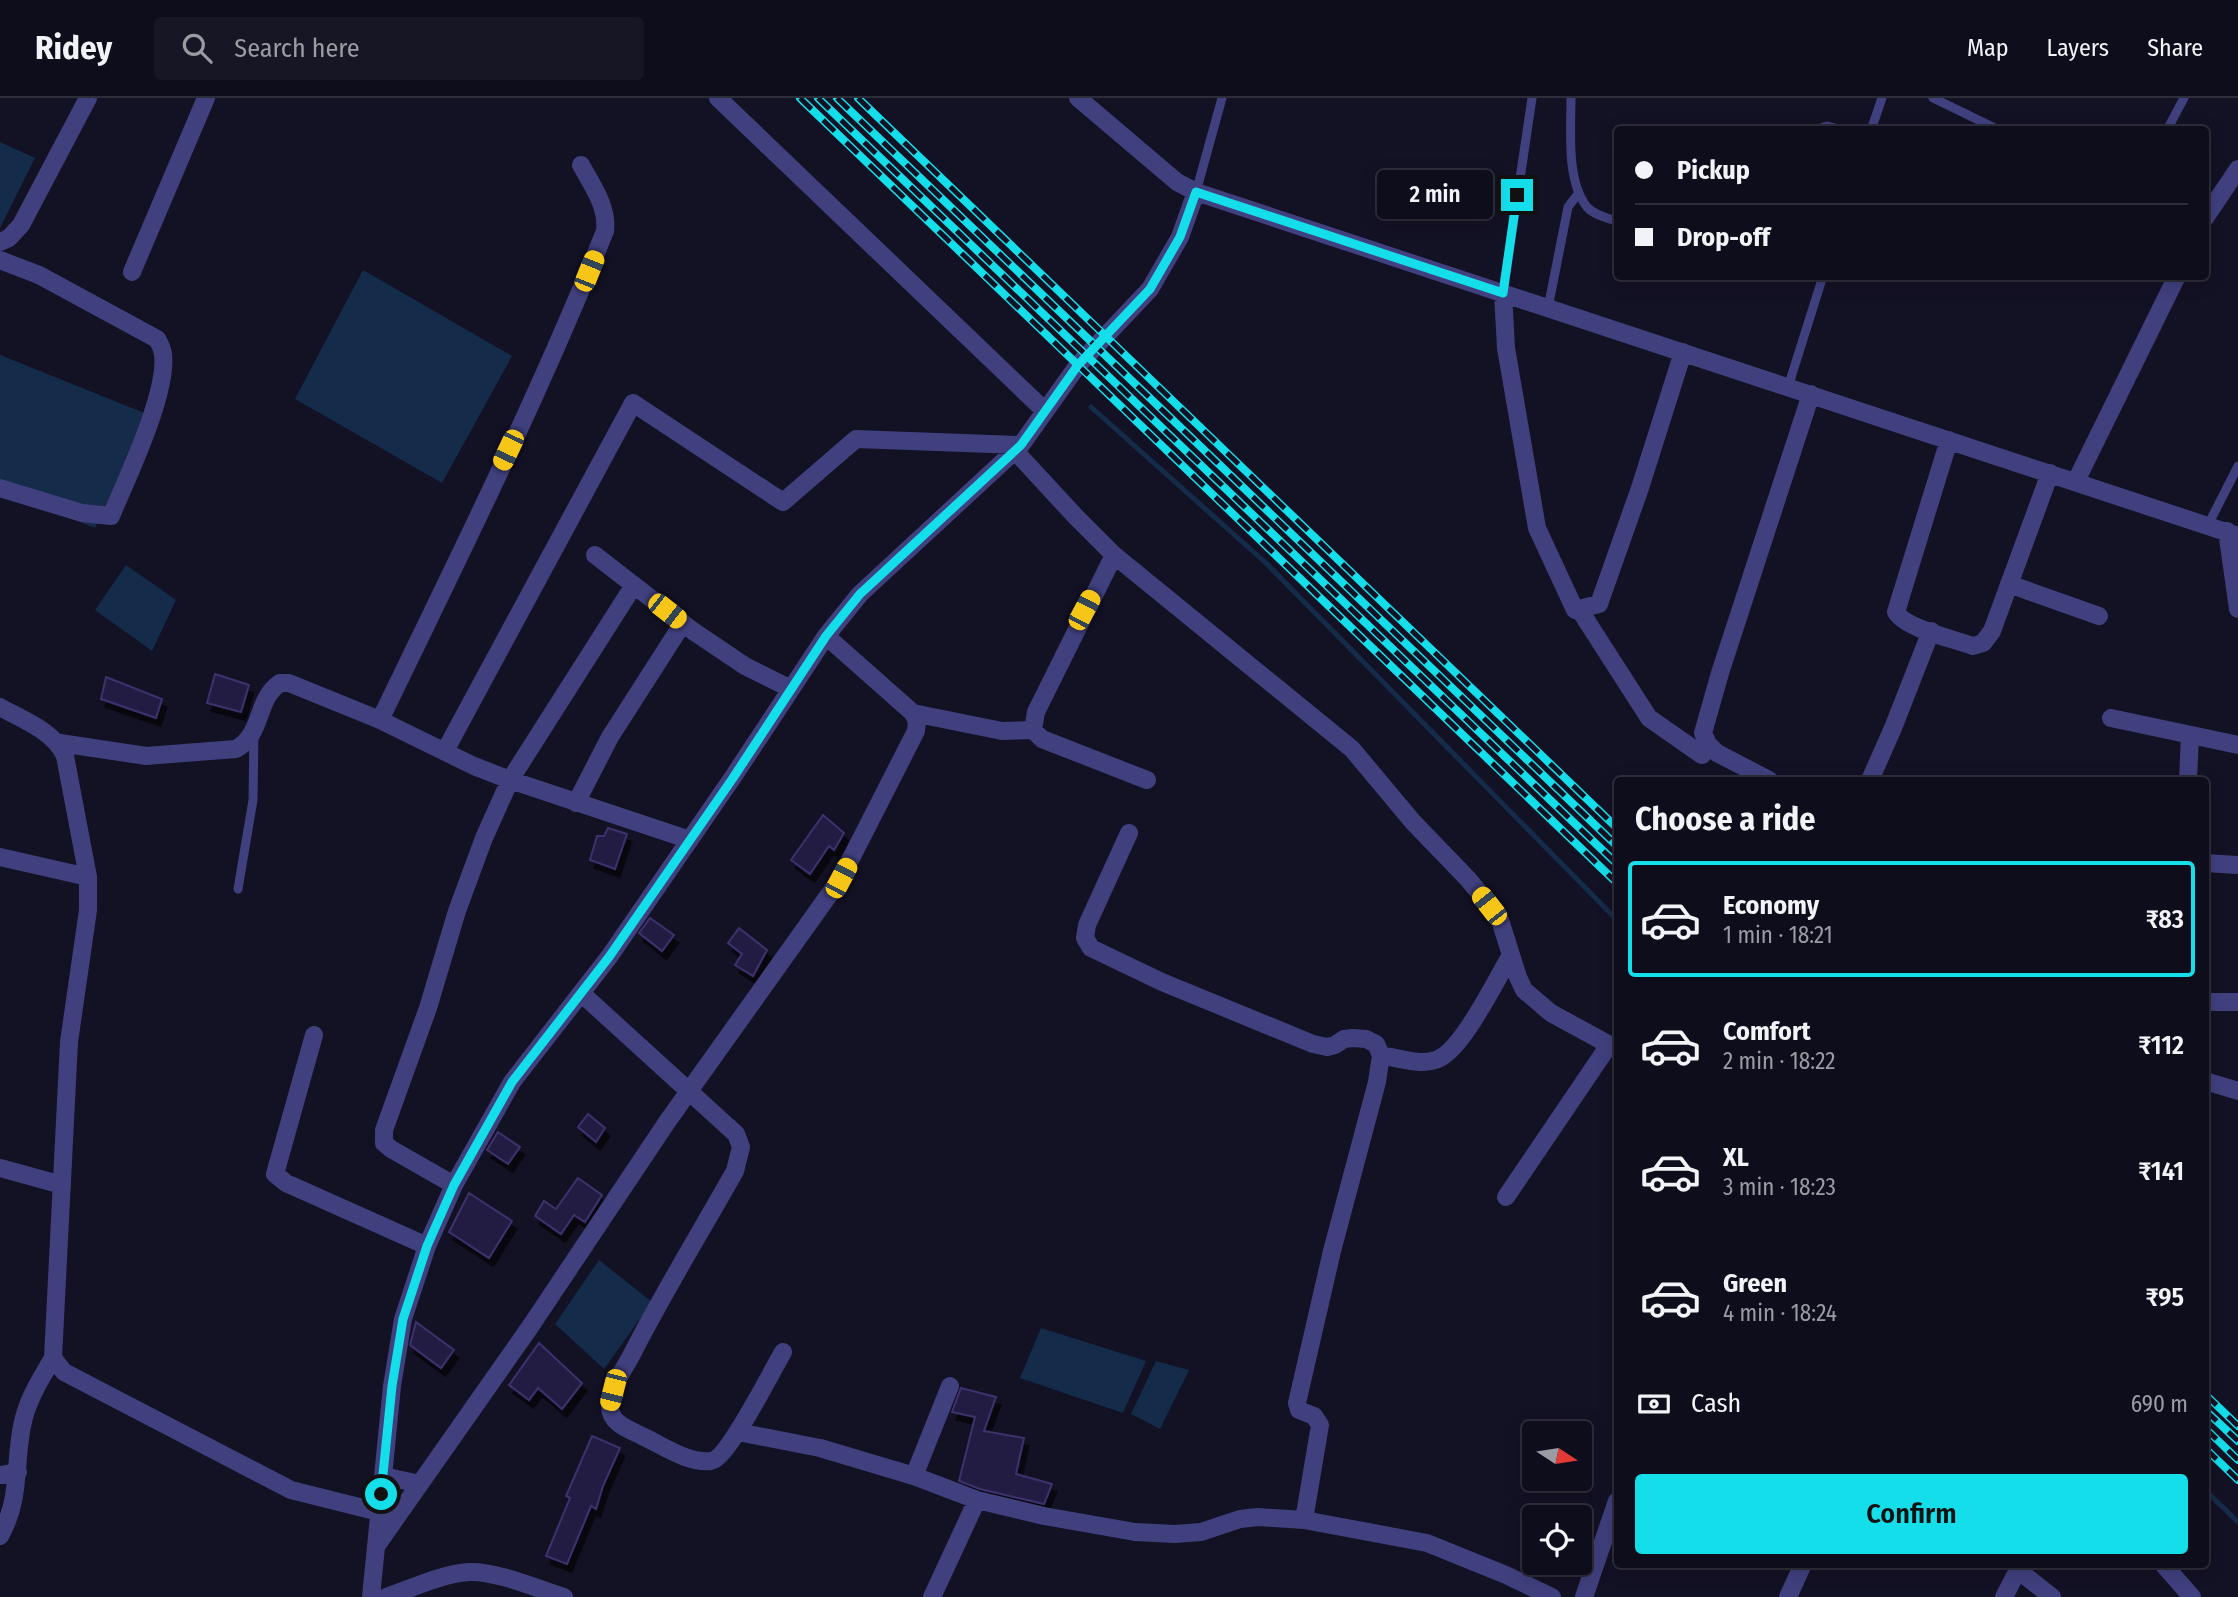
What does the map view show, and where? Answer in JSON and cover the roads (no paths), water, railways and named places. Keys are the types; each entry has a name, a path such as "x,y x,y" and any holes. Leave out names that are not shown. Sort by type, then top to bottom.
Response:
{"street":[{"path":"0,242 21,225 88,98"},
{"path":"131,272 206,98"},
{"path":"718,98 1045,411"},
{"path":"1078,98 1177,181 1196,192 2232,533 2238,609"},
{"path":"380,720 573,310 605,231 604,210 581,165"},
{"path":"2209,212 2238,169"},
{"path":"370,1597 392,1386 403,1319 427,1246 454,1185 512,1082 609,957 826,636 860,594 1018,448 1078,365 1150,289 1180,237 1196,192"},
{"path":"0,260 39,275 157,339 163,350 156,404 111,516 82,513 0,488"},
{"path":"2076,481 2175,280"},
{"path":"1503,293 1506,348 1537,528 1576,610 1599,604 1640,488 1683,352"},
{"path":"1763,777 1717,753 1703,733 1811,394"},
{"path":"444,751 633,403 783,502 856,439 1018,448 1076,517 1114,555 1352,749 1413,822 1468,879 1499,917 1524,990 1551,1013 1613,1047 1506,1197"},
{"path":"1949,440 1896,612 1900,620 1973,646 1983,643 1992,631 2050,473"},
{"path":"595,555 683,623 746,666 791,689"},
{"path":"1033,730 1035,712 1114,555"},
{"path":"2009,584 2099,615"},
{"path":"454,1185 390,1149 384,1143 384,1130 428,1008 457,911 484,838 510,780 634,586"},
{"path":"1579,609 1649,718 1702,755"},
{"path":"576,803 610,737 683,623"},
{"path":"1871,777 1931,631"},
{"path":"375,1549 690,1091 841,878 916,731 917,722 913,713 826,636"},
{"path":"0,707 60,743 146,756 236,749 246,743 254,731 267,696 280,683 289,684 380,720 510,780 690,840"},
{"path":"913,713 1002,731 1033,730 1042,738 1147,780"},
{"path":"2110,718 2238,745"},
{"path":"2188,777 2190,735"},
{"path":"0,1536 11,1516 9,1474 26,1406 53,1358 69,1042 88,910 88,877 65,756 60,743"},
{"path":"1129,833 1087,925 1085,938 1091,948 1162,982 1312,1044 1327,1047 1343,1039 1366,1039 1376,1044 1381,1055 1377,1082 1332,1251 1297,1403 1299,1410 1314,1416 1320,1425 1304,1520"},
{"path":"0,857 88,877"},
{"path":"2209,863 2238,864"},
{"path":"1381,1055 1421,1061 1439,1059 1457,1044 1511,955"},
{"path":"582,993 736,1134 741,1147 735,1171 613,1390 609,1406 613,1419 624,1427 696,1461 713,1461 721,1455 738,1432 783,1352"},
{"path":"2209,1002 2238,1002"},
{"path":"314,1035 275,1174 286,1182 427,1246"},
{"path":"2209,1083 2238,1091"},
{"path":"0,1168 62,1185"},
{"path":"53,1358 64,1372 291,1490 379,1512"},
{"path":"914,1476 950,1386"},
{"path":"738,1432 820,1448 914,1476 976,1500 1135,1532 1201,1532 1240,1519 1258,1517 1304,1520 1427,1543 1552,1597"},
{"path":"383,1476 420,1484"},
{"path":"932,1597 976,1500"},
{"path":"1584,1597 1614,1510"},
{"path":"1788,1597 1801,1568"},
{"path":"2004,1597 2019,1568"},
{"path":"2021,1568 2052,1597"},
{"path":"2167,1568 2192,1597"},
{"path":"386,1597 443,1577 471,1572 500,1577 564,1597"}],"lane":[{"path":"1196,192 1222,98"},
{"path":"1503,293 1532,98"},
{"path":"1571,98 1572,160 1578,194 1589,209 1614,220"},
{"path":"1872,126 1882,98"},
{"path":"1933,98 1991,126"},
{"path":"2168,126 2184,98"},
{"path":"1548,308 1568,207 1578,194"},
{"path":"1788,387 1822,280"},
{"path":"2208,525 2238,466"},
{"path":"238,888 253,800 254,731"}],"water":[{"path":"0,142 35,158 0,228"},
{"path":"363,270 512,356 442,483 295,399"},
{"path":"0,355 147,414 95,528 0,490"},
{"path":"126,565 176,600 152,651 95,610"},
{"path":"599,1260 652,1302 604,1369 555,1324"},
{"path":"1041,1328 1146,1361 1123,1413 1020,1378"},
{"path":"1156,1361 1189,1370 1160,1429 1131,1414"}],"waterway":[{"path":"1091,407 1266,563 1614,917"},
{"path":"2209,1494 2238,1522"}],"railway":[{"path":"800,98 1614,880"},
{"path":"818,98 1614,861"},
{"path":"837,98 1614,843"},
{"path":"858,98 1614,825"},
{"path":"2209,1398 2238,1426"},
{"path":"2209,1414 2238,1441"},
{"path":"2209,1432 2238,1460"},
{"path":"2209,1452 2238,1480"}]}
